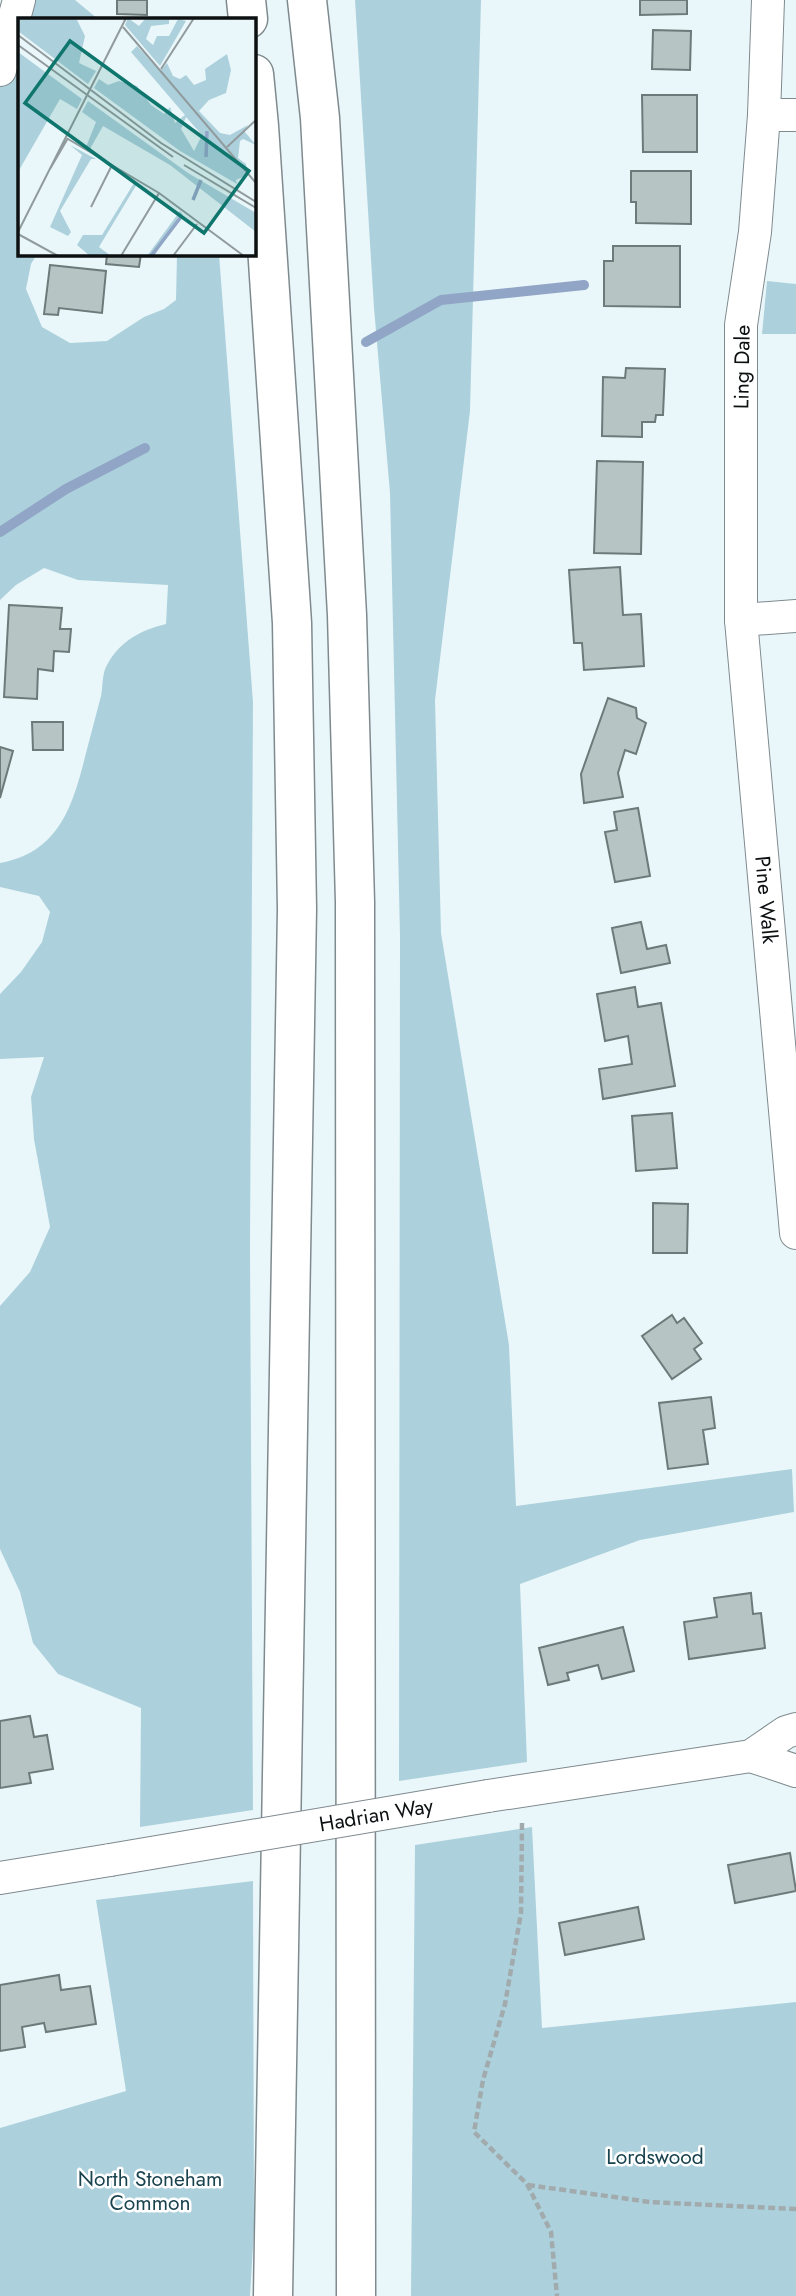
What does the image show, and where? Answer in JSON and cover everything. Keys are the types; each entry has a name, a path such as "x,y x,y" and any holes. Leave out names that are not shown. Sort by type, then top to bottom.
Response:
{"highway":[{"path":"246,0 248,18"},
{"path":"307,0 320,118 346,587 355,902 356,2296"},
{"path":"256,95 292,623 297,909 272,2296"}],"street":[{"path":"0,70 19,0"},
{"name":"Ling Dale","path":"741,621 741,325 755,232 764,115 768,0"},
{"path":"764,115 796,115"},
{"path":"741,621 796,616"},
{"name":"Pine Walk","path":"741,621 794,1184 796,1233"},
{"name":"Hadrian Way","path":"0,1878 520,1790 751,1756 786,1732 796,1729"},
{"name":"Hadrian Way","path":"751,1756 796,1771"}],"path":[{"path":"520,1790 523,1839 521,1913 505,2004 483,2080 474,2132 527,2184 551,2232 557,2296"},
{"path":"527,2184 650,2202 796,2209"}],"green space":[{"path":"30,0 75,0 97,18 18,18 18,256 36,256 31,264 26,289 42,327 70,343 107,341 176,300 177,256 219,256 253,702 250,1248 253,1810 140,1827 141,1708 58,1674 33,1643 20,1592 0,1549 0,1306 30,1272 50,1227 34,1139 31,1097 44,1057 0,1059 0,994 21,972 42,942 50,912 39,896 0,887 0,863 37,848 61,823 76,791 101,696 105,668 125,643 148,630 166,624 168,585 78,580 44,568 16,585 0,600 0,19"},
{"path":"355,0 481,0 470,411 435,700 441,933 509,1345 516,1506 792,1469 794,1512 640,1540 520,1584 527,1762 399,1781 400,936 390,493 374,308"},
{"path":"767,281 796,284 796,334 762,334"},
{"name":"Lordswood","path":"532,1827 542,2028 796,2002 796,2296 411,2296 415,1845"},
{"name":"North Stoneham Common","path":"253,1881 254,2229 250,2296 0,2296 0,2128 126,2091 96,1900"}],"building":[{"path":"117,0 147,0 147,15 117,14"},
{"path":"640,0 687,0 687,14 640,15"},
{"path":"653,30 691,31 690,70 652,69"},
{"path":"642,95 697,95 697,152 643,152"},
{"path":"631,171 691,171 691,224 636,223 636,202 631,202"},
{"path":"613,246 680,246 680,307 604,306 604,261 613,261"},
{"path":"107,256 141,256 139,267 106,264"},
{"path":"50,265 106,271 102,313 59,308 58,315 44,314"},
{"path":"626,368 665,369 663,415 656,415 655,422 642,422 642,437 602,436 603,377 625,378"},
{"path":"597,461 643,462 641,554 594,553"},
{"path":"620,567 623,615 641,614 644,666 584,670 582,643 574,643 569,570"},
{"path":"9,605 62,608 60,629 71,629 69,652 54,651 53,671 38,669 37,699 4,697"},
{"path":"608,698 636,708 637,718 646,723 636,754 625,750 618,773 623,797 584,803 581,774"},
{"path":"32,722 63,722 63,750 33,750"},
{"path":"0,747 13,751 0,798"},
{"path":"638,808 650,876 615,882 605,832 617,830 614,812"},
{"path":"641,922 647,949 666,945 670,963 621,973 612,928"},
{"path":"635,987 638,1007 661,1003 675,1086 603,1099 599,1069 632,1064 628,1036 605,1041 597,994"},
{"path":"672,1113 677,1168 636,1171 632,1116"},
{"path":"653,1203 688,1204 687,1253 653,1253"},
{"path":"672,1315 677,1323 684,1318 702,1343 694,1349 701,1359 672,1379 642,1336"},
{"path":"711,1397 715,1428 703,1430 708,1464 668,1469 659,1403"},
{"path":"751,1593 753,1614 761,1613 765,1648 689,1659 684,1622 717,1617 714,1598"},
{"path":"623,1627 634,1671 602,1679 598,1665 567,1673 569,1680 548,1685 539,1648"},
{"path":"30,1716 34,1737 47,1735 53,1769 29,1773 31,1783 0,1788 0,1721"},
{"path":"790,1853 796,1891 735,1903 728,1865"},
{"path":"638,1907 644,1939 565,1955 559,1923"},
{"path":"59,1975 61,1990 90,1986 96,2024 46,2032 44,2023 22,2027 25,2047 0,2051 0,1985"}],"waterway":[{"path":"366,342 441,300 584,285"},
{"path":"0,532 66,489 145,448"}]}
